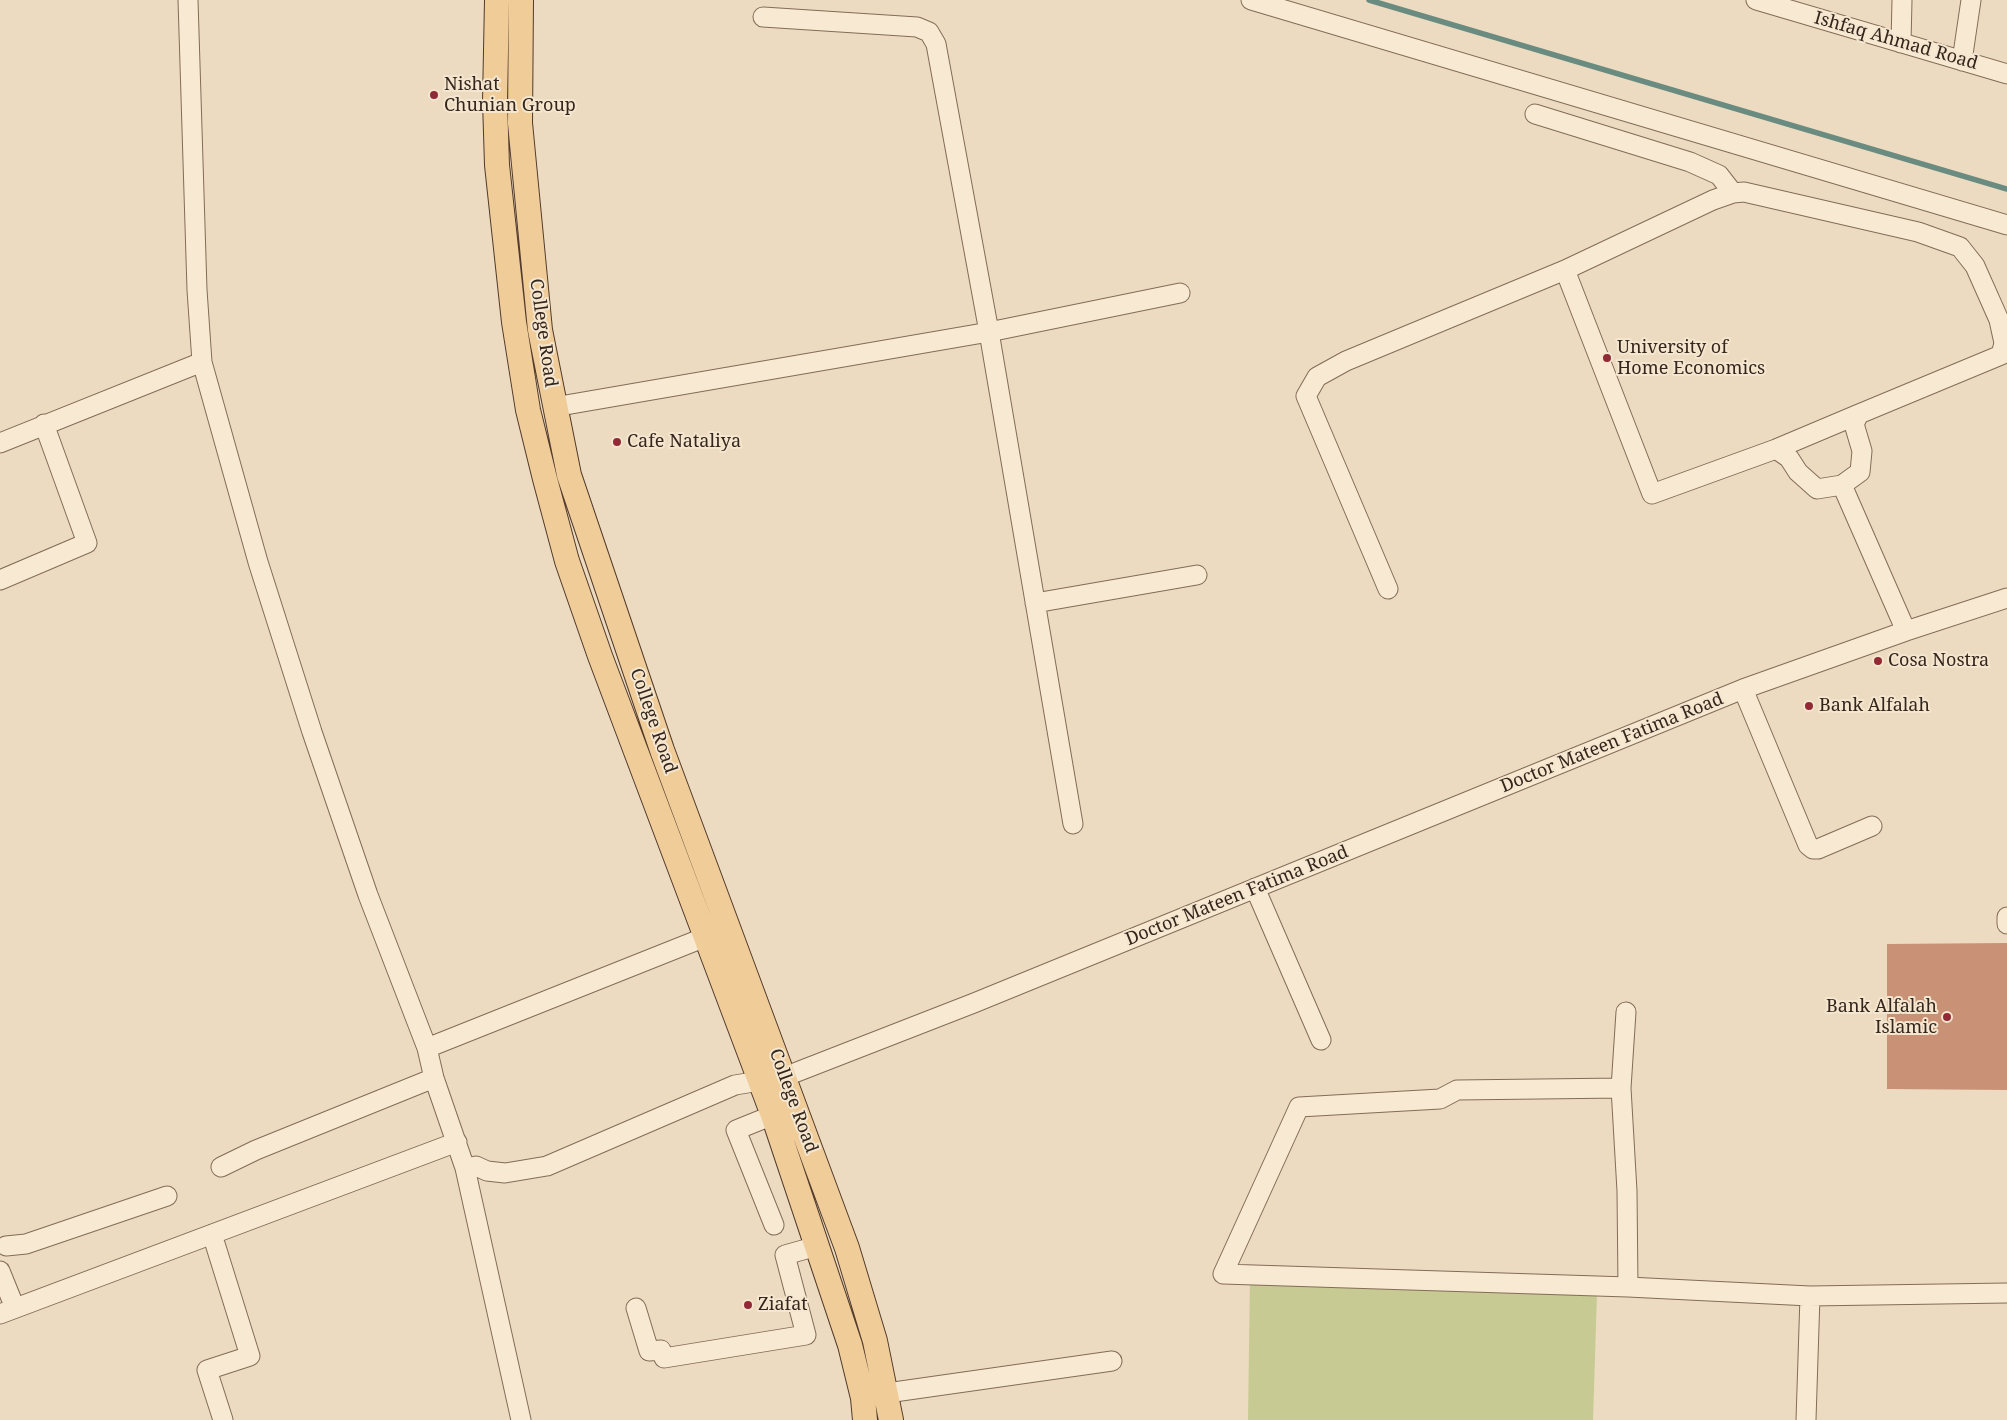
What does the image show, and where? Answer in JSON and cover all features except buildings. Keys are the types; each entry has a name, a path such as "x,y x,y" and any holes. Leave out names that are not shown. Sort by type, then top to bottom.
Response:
{"main road":[{"name":"College Road","path":"498,0 495,101 497,165 514,322 528,410 567,561 600,656 773,1115 850,1345 863,1398 865,1420"},
{"name":"College Road","path":"521,0 520,123 540,330 569,475 662,750 847,1248 875,1341 891,1420"}],"street":[{"path":"188,0 197,290 202,362 258,562 312,732 368,894 427,1048 434,1078 465,1168 521,1420"},
{"path":"1251,0 2007,225"},
{"name":"Ishfaq Ahmad Road","path":"1756,0 2007,74"},
{"path":"1901,43 1902,0"},
{"path":"1962,61 1971,0"},
{"path":"763,17 917,27 929,32 936,44 990,332 1073,824"},
{"path":"1535,114 1690,162 1719,175 1733,193"},
{"path":"1388,589 1306,396 1318,377 1346,361 1565,270 1714,200 1733,193 1744,192 1918,232 1960,247 1975,266 1999,320 2004,343 2001,355 1776,449 1652,494 1565,270"},
{"path":"554,407 990,332 1180,293"},
{"path":"0,443 202,362"},
{"path":"1776,449 1789,458 1798,472 1817,489 1842,486 1860,472 1862,452 1854,424 1859,414"},
{"path":"0,580 87,543 44,424"},
{"path":"1842,486 1906,631"},
{"path":"1036,603 1197,574"},
{"name":"Doctor Mateen Fatima Road","path":"465,1168 476,1166 487,1171 505,1173 547,1166 735,1085 784,1077 965,1006 1743,689 1906,631 2007,598"},
{"path":"1743,689 1808,845 1818,849 1872,826"},
{"path":"1255,888 1321,1040"},
{"path":"2007,917 2007,924"},
{"path":"427,1048 728,928"},
{"path":"1626,1012 1621,1088 1627,1191 1628,1287"},
{"path":"221,1167 256,1150 434,1078"},
{"path":"1621,1088 1457,1090 1440,1100 1299,1107 1224,1274 1628,1287 1810,1296 2007,1293"},
{"path":"773,1115 736,1130 774,1225"},
{"path":"3,1279 7,1311 212,1234 455,1136"},
{"path":"2,1242 26,1244 167,1196"},
{"path":"212,1234 250,1356 207,1370 223,1420"},
{"path":"636,1308 649,1351 661,1350 664,1358 806,1335 785,1255 817,1246"},
{"path":"1806,1420 1810,1296"},
{"path":"887,1393 1112,1361"}],"green space":[{"path":"1250,1275 1597,1292 1593,1420 1248,1420"}],"waterway":[{"path":"1369,0 2007,189"}],"place":[{"name":"Nishat Chunian Group","path":"434,95"},
{"name":"University of Home Economics","path":"1607,358"},
{"name":"Cafe Nataliya","path":"617,442"},
{"name":"Cosa Nostra","path":"1878,661"},
{"name":"Bank Alfalah","path":"1809,706"},
{"name":"Bank Alfalah Islamic","path":"1947,1017"},
{"name":"Ziafat","path":"748,1305"}]}
